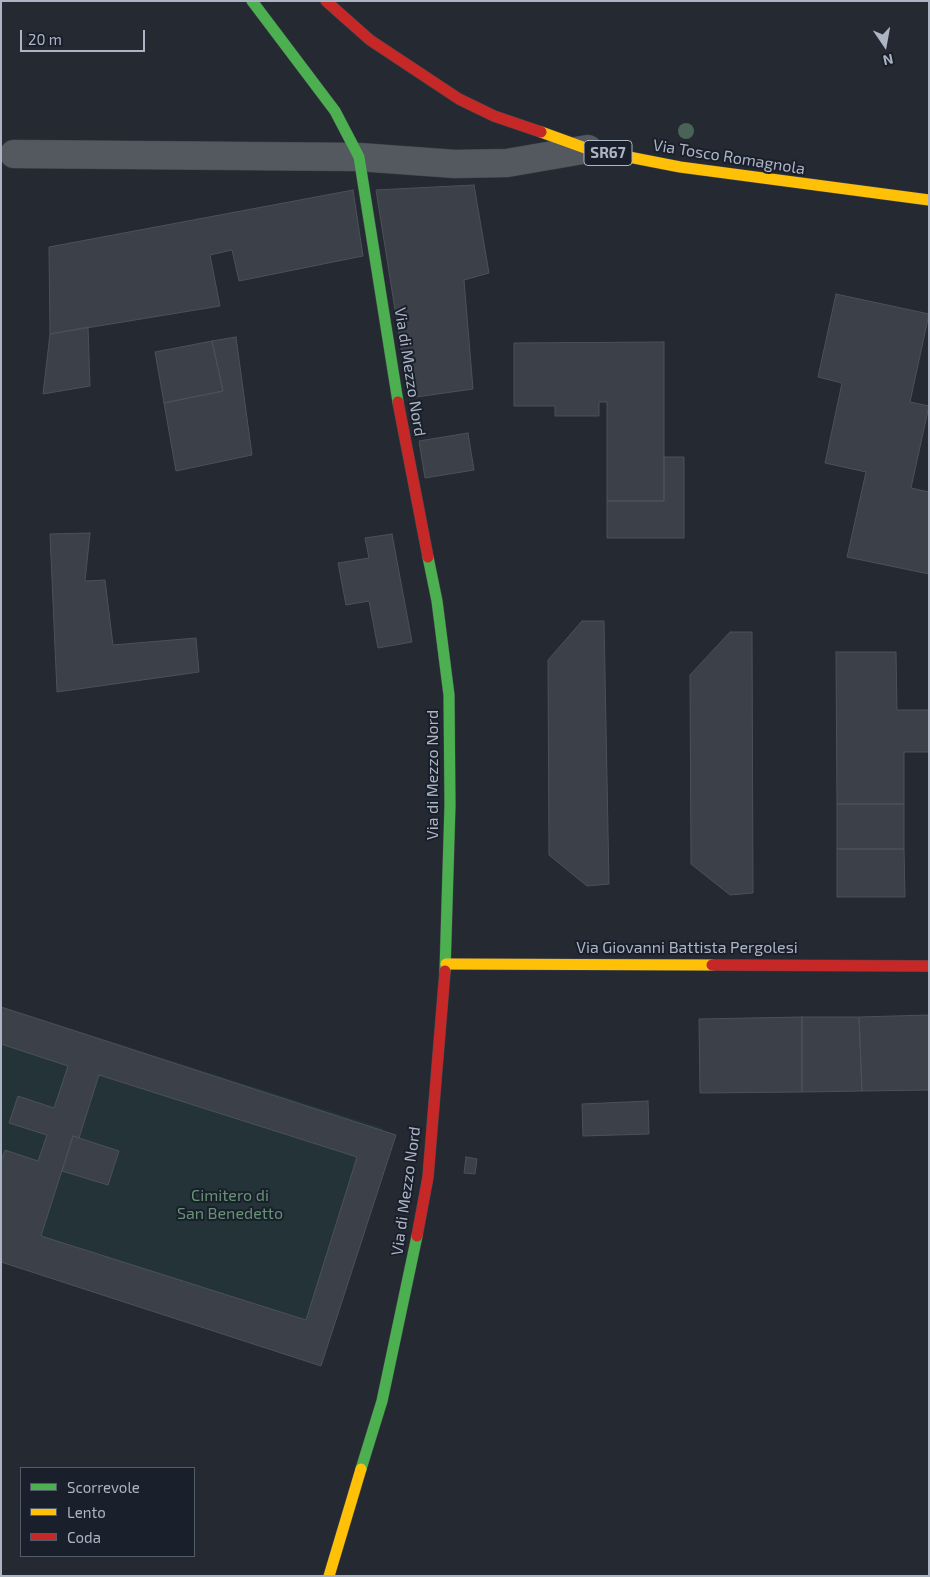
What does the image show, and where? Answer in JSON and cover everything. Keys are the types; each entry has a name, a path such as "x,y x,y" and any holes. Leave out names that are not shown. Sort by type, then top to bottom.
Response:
{"street":[{"name":"Via di Mezzo Nord","path":"252,1 335,111 359,157 398,404 437,601 449,695 450,805 446,964 428,1177 415,1250 382,1401 329,1576"},
{"name":"Via Tosco Romagnola","path":"326,1 370,40 459,98 494,116 588,149 680,167 929,200"},
{"path":"14,154 359,157 455,164 507,163 588,149"},
{"name":"Via Giovanni Battista Pergolesi","path":"446,964 929,966"}],"green space":[{"name":"Cimitero di San Benedetto","path":"1,1006 383,1128 312,1358 1,1255"}],"building":[{"path":"474,185 489,273 464,280 473,389 409,398 376,190"},
{"path":"353,190 363,256 239,281 232,250 210,255 220,306 50,334 49,247"},
{"path":"836,294 929,314 910,402 929,406 911,488 929,492 929,574 847,557 866,472 825,463 842,383 818,377"},
{"path":"88,327 90,386 43,394 50,334"},
{"path":"236,337 252,455 176,471 164,403 223,391 212,341"},
{"path":"212,341 223,391 164,403 155,352"},
{"path":"664,342 664,501 607,501 607,402 599,402 599,416 555,416 555,406 514,406 514,343"},
{"path":"468,433 474,470 425,478 419,441"},
{"path":"664,457 684,457 684,538 607,538 607,501 664,501"},
{"path":"90,533 85,581 105,580 113,645 196,638 199,672 57,692 50,534"},
{"path":"392,534 412,642 378,648 369,601 346,605 338,563 369,558 365,538"},
{"path":"582,621 604,621 609,884 587,886 549,855 548,660"},
{"path":"730,632 752,632 753,893 730,895 691,864 690,675"},
{"path":"836,652 896,652 897,710 929,710 929,752 904,752 904,804 837,804"},
{"path":"837,804 904,804 904,849 837,849"},
{"path":"837,849 904,849 905,897 837,897"},
{"path":"1,1007 396,1135 321,1366 1,1262 1,1161 5,1150 38,1161 47,1135 9,1123 18,1096 54,1108 68,1066 1,1044","holes":["99,1075 357,1157 306,1320 41,1236 73,1136 79,1138"]},
{"path":"929,1015 929,1090 862,1091 859,1017"},
{"path":"802,1017 802,1092 700,1093 699,1019"},
{"path":"802,1017 859,1017 862,1091 802,1092"},
{"path":"648,1101 649,1134 583,1136 582,1104"},
{"path":"73,1136 119,1151 108,1185 62,1171"},
{"path":"466,1157 477,1159 475,1174 464,1173"}],"traffic: fast":[{"path":"252,1 335,111 359,157 398,402"},
{"path":"428,557 437,601 449,695 450,805 445,971"},
{"path":"361,1469 382,1401 417,1236"}],"traffic: slow":[{"path":"541,132 588,149 680,167 929,200"},
{"path":"446,964 712,965"},
{"path":"329,1576 361,1469"}],"traffic: jam":[{"path":"326,1 370,40 459,99 494,116 541,132"},
{"path":"398,402 428,557"},
{"path":"712,965 929,966"},
{"path":"417,1236 428,1177 445,971"}]}
